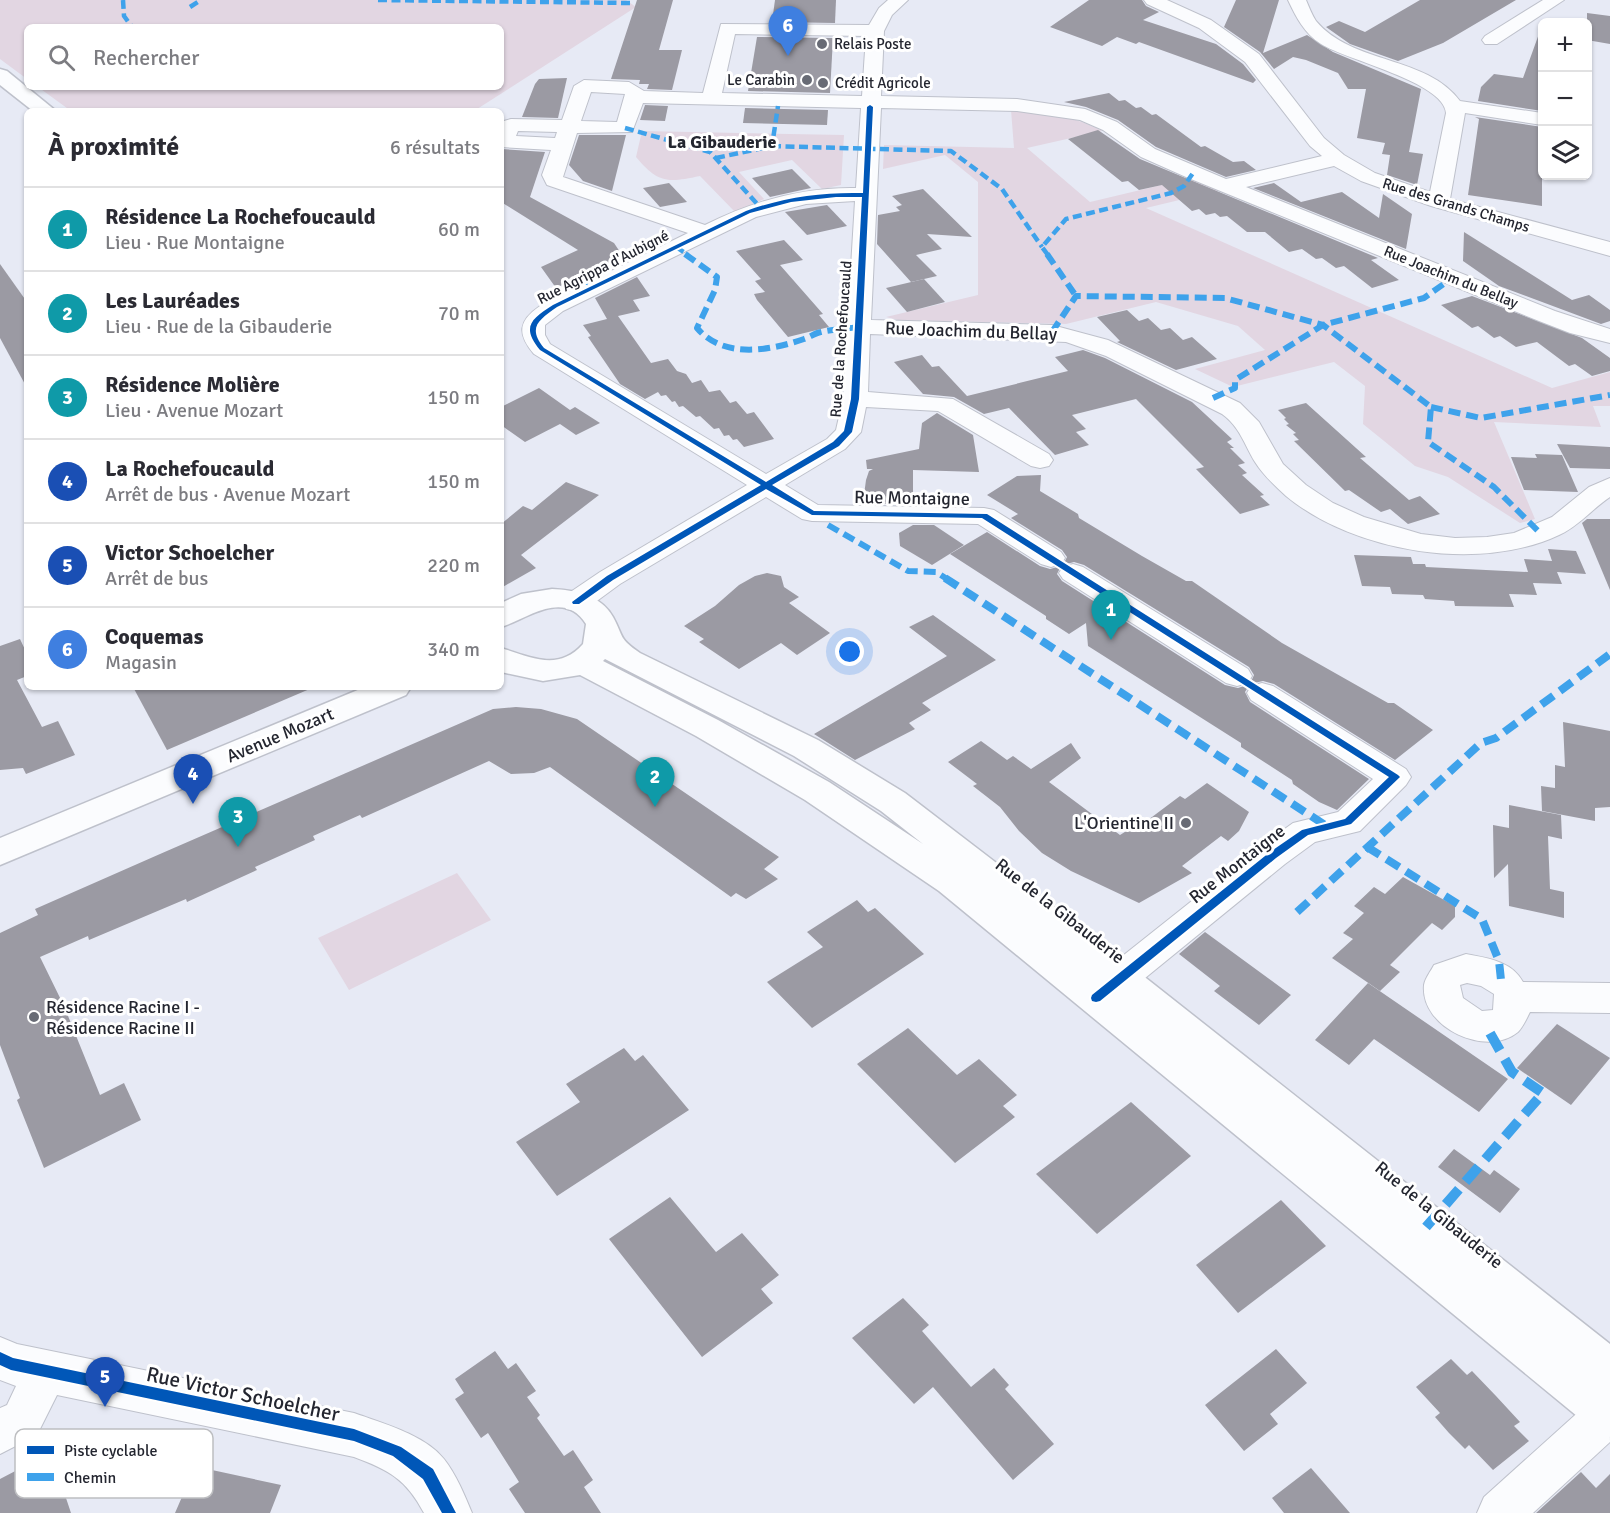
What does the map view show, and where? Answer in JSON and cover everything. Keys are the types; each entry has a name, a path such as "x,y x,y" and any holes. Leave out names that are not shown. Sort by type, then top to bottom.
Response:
{"street":[{"path":"711,98 727,28 875,30 885,12 899,0"},
{"name":"Rue des Grands Champs","path":"1153,0 1205,24 1252,58 1305,129 1337,159 1368,177 1438,202 1610,249"},
{"path":"1297,0 1304,21 1315,32 1333,43 1437,88 1455,106 1538,118"},
{"path":"1491,40 1555,0"},
{"name":"Rue de la Rochefoucauld","path":"576,602 610,578 836,444 848,432 855,399 875,30"},
{"path":"0,75 42,108"},
{"path":"566,135 625,128 635,92 629,88 584,86 566,135 552,174 554,181 706,232"},
{"path":"0,96 24,115"},
{"name":"Rue Joachim du Bellay","path":"635,97 1017,105 1085,115 1110,126 1148,153 1537,312 1578,328 1610,336"},
{"path":"1438,202 1456,113 1455,106"},
{"path":"1227,185 1337,159"},
{"name":"Rue Agrippa d'Aubigné","path":"768,484 542,350 534,341 531,330 535,320 555,306 760,207 829,195 865,195"},
{"name":"Rue Joachim du Bellay","path":"858,327 1052,332 1075,335 1101,345 1234,411 1257,435 1273,469 1308,498 1366,528 1410,540 1471,546 1516,541 1540,533 1566,520 1610,486"},
{"path":"855,399 944,404 1040,460"},
{"name":"Rue Montaigne","path":"768,484 812,513 984,516 1395,777 1348,822 1305,832 1273,855 1107,988"},
{"path":"504,609 543,599 576,602 596,615 601,624 591,648 545,672 527,671 504,661"},
{"name":"Rue de la Gibauderie","path":"591,648 707,728 817,791 891,838 1107,988 1610,1372"},
{"name":"Avenue Mozart","path":"0,852 388,690"},
{"name":"Rue de la Gibauderie","path":"1107,988 1610,1414"},
{"path":"1514,997 1610,998"},
{"name":"Rue Victor Schoelcher","path":"0,1358 10,1364 354,1435 397,1451 428,1474 449,1513"},
{"path":"0,1431 22,1420 46,1371"},
{"path":"1500,1513 1610,1414"}],"shaded area":[{"path":"0,0 626,0 636,7 479,108 67,108 42,90 504,90 504,24 24,24 24,77 0,59"},
{"path":"1011,110 1069,118 1102,131 1027,148 1090,202 1191,178 1221,190 1146,208 1552,388 1610,372 1610,406 1593,406 1601,427 1494,422 1535,519 1520,523 1448,477 1415,466 1363,424 1365,386 1334,362 1233,387 1195,369 1265,350 1238,326 1156,302 1066,324 898,320 886,317 978,295 978,182 945,155 883,169 884,145 1014,148"},
{"path":"642,131 844,135 841,185 822,189 792,160 739,172 764,199 735,212 700,176 679,180 664,179 644,166 636,157"},
{"path":"457,873 491,920 349,990 318,938"}],"building":[{"path":"637,0 673,0 659,50 682,50 672,90 647,89 649,84 639,84 640,80 611,79"},
{"path":"775,0 836,0 835,23 772,22"},
{"path":"1089,0 1142,0 1146,6 1159,12 1143,20 1216,44 1243,64 1256,80 1253,83 1139,42 1136,44 1117,37 1102,46 1050,27"},
{"path":"1236,0 1279,0 1263,53 1307,35 1333,52 1421,89 1409,152 1423,154 1417,185 1387,175 1390,155 1382,154 1385,143 1357,138 1366,89 1348,89 1338,73 1293,57 1274,69 1260,52 1224,27"},
{"path":"1420,0 1516,0 1443,43 1398,61 1350,44 1326,27 1339,21 1365,32"},
{"path":"1587,13 1610,16 1610,44 1592,41 1592,18 1587,18"},
{"path":"757,37 833,38 830,93 748,91"},
{"path":"1538,37 1538,110 1478,101 1481,87 1494,74 1523,78"},
{"path":"567,78 558,118 522,117 539,79"},
{"path":"1109,93 1119,101 1125,100 1136,108 1141,107 1152,115 1156,114 1201,147 1205,146 1233,162 1244,161 1256,170 1226,177 1156,147 1118,120 1086,107 1064,102"},
{"path":"645,105 668,106 665,121 640,120"},
{"path":"745,108 828,110 827,125 743,123"},
{"path":"1475,117 1538,126 1538,180 1542,180 1542,206 1468,195 1479,119"},
{"path":"1098,130 1140,159 1378,258 1371,260 1399,280 1372,288 1344,266 1336,268 1322,258 1316,259 1302,249 1289,252 1265,232 1247,232 1227,216 1220,217 1215,213 1206,215 1199,209 1192,211 1162,185 1139,190 1128,181 1122,182 1068,139"},
{"path":"579,135 626,135 612,191 583,181 569,165"},
{"path":"504,149 545,152 530,197 614,243 626,261 585,281 582,276 556,288 541,267 578,250 504,204"},
{"path":"792,169 811,188 770,197 752,178"},
{"path":"669,183 687,202 660,207 643,188"},
{"path":"1274,183 1301,202 1342,192 1379,218 1383,194 1412,214 1406,249 1253,188"},
{"path":"923,189 972,237 927,234 942,249 916,255 937,276 911,282 877,244 878,215 900,211 896,207 902,205 892,196"},
{"path":"827,205 847,226 807,235 785,212"},
{"path":"1464,232 1572,300 1589,295 1610,310 1610,321 1601,324 1499,286 1463,261"},
{"path":"784,240 803,260 780,265 823,314 819,315 829,327 788,337 757,300 754,294 765,292 755,281 761,279 736,251"},
{"path":"0,264 24,298 24,382 0,338"},
{"path":"637,277 650,296 633,300 640,311 618,316 651,363 668,359 677,371 686,374 692,383 701,380 709,392 720,390 730,403 736,401 747,414 754,412 774,439 744,447 737,439 733,440 729,435 724,436 719,428 714,429 700,416 696,417 683,406 679,407 666,395 661,396 658,392 645,399 620,384 588,337 591,336 583,325 607,319 595,298"},
{"path":"924,279 945,302 907,312 886,288"},
{"path":"1472,296 1582,338 1610,358 1610,371 1592,376 1575,364 1569,366 1537,342 1516,347 1500,336 1494,338 1478,326 1472,328 1441,305"},
{"path":"1127,310 1139,321 1148,318 1161,330 1170,328 1183,340 1192,337 1217,359 1176,370 1117,342 1120,341 1097,317"},
{"path":"1083,350 1105,358 1192,402 1232,439 1227,442 1234,448 1230,448 1245,463 1238,465 1247,473 1242,475 1264,495 1260,496 1270,505 1240,514 1196,469 1204,467 1136,399 1072,415 1086,429 1076,432 1089,445 1055,455 1009,408 984,414 954,397 923,394 894,362 922,355 932,367 939,366 967,396 1068,371 1055,357"},
{"path":"539,388 570,410 575,407 600,423 576,435 560,424 525,442 504,427 504,406"},
{"path":"1306,403 1366,457 1360,458 1409,500 1420,496 1440,514 1408,524 1390,509 1381,512 1349,490 1345,491 1294,441 1299,440 1293,434 1296,433 1286,425 1289,424 1284,419 1286,418 1278,410"},
{"path":"937,413 973,435 979,472 913,470 913,504 867,504 868,497 864,495 866,480 869,471 873,469 867,469 866,460 919,449 922,423"},
{"path":"1557,444 1610,447 1610,469 1570,468"},
{"path":"1535,454 1562,455 1578,492 1524,490 1511,457 1537,458"},
{"path":"1041,475 1040,491 1078,514 1079,518 1186,581 1192,581 1282,643 1388,703 1394,703 1433,730 1395,760 1274,684 1263,681 1250,684 1254,675 1249,667 1084,565 1074,562 1063,565 1067,557 1062,550 1011,518 1018,514 987,495 1017,476"},
{"path":"566,482 599,495 521,555 536,568 504,586 504,522 523,506 532,510"},
{"path":"1587,519 1610,519 1610,590 1582,523"},
{"path":"913,525 934,525 964,545 932,565 900,546 899,533"},
{"path":"987,532 1040,566 1050,569 1061,566 1057,574 1062,581 1225,685 1238,688 1250,684 1245,692 1250,702 1369,779 1337,810 1319,802 1293,784 1292,780 1241,747 1241,743 1088,646 1086,623 1069,634 1046,619 1046,616 950,554"},
{"path":"1548,549 1576,551 1586,574 1557,572 1562,584 1533,583 1537,595 1509,594 1514,607 1455,606 1454,601 1425,599 1423,595 1392,594 1390,587 1362,586 1354,555 1411,557 1413,564 1425,564 1426,567 1528,572 1524,559 1552,561"},
{"path":"767,573 781,576 784,587 799,597 789,603 830,633 797,655 781,643 739,669 699,642 704,639 684,626 715,606 739,585 755,576"},
{"path":"933,615 996,660 922,703 931,710 909,723 915,729 855,760 814,734 947,656 909,627"},
{"path":"20,639 24,648 24,677 17,680 42,727 58,721 75,755 26,774 23,768 0,770 0,646"},
{"path":"135,690 307,690 167,750"},
{"path":"516,707 541,709 577,719 779,857 764,869 778,879 746,899 736,893 731,897 550,767 534,773 511,774 489,761 362,818 360,815 313,836 315,840 255,867 257,870 187,902 186,899 89,940 88,936 40,957 64,1006 100,1095 124,1083 141,1120 44,1168 17,1100 20,1098 0,1045 0,933 38,915 35,909 160,854 493,709"},
{"path":"1563,722 1610,731 1610,807 1595,808 1595,821 1542,811 1541,786 1555,788 1555,765 1565,767"},
{"name":"L'Orientine II","path":"981,741 1007,760 1013,756 1031,769 1071,743 1081,758 1049,782 1120,835 1128,830 1132,832 1180,796 1185,799 1207,783 1249,812 1239,831 1228,841 1221,836 1182,866 1192,873 1139,903 1071,871 1042,853 1019,831 1000,807 973,786 977,784 948,762"},
{"path":"1509,805 1561,815 1562,839 1548,836 1550,889 1564,892 1564,918 1509,906 1508,864 1494,878 1493,825 1509,828"},
{"path":"1403,877 1455,906 1455,917 1442,930 1432,923 1390,965 1400,972 1380,991 1332,958 1353,939 1343,933 1364,913 1354,906 1374,887 1385,894"},
{"path":"857,900 868,912 875,908 924,954 812,1028 767,982 823,947 807,932"},
{"path":"1205,932 1291,995 1259,1025 1214,991 1220,986 1179,954"},
{"path":"1368,983 1508,1079 1479,1112 1374,1039 1349,1065 1315,1040"},
{"path":"1557,1024 1610,1058 1571,1105 1517,1068"},
{"path":"908,1028 957,1075 979,1059 1017,1095 1003,1106 1015,1117 955,1163 857,1064"},
{"path":"624,1048 635,1061 643,1055 689,1110 557,1196 516,1142 580,1102 566,1084"},
{"path":"1131,1102 1191,1156 1097,1234 1036,1174"},
{"path":"1454,1149 1490,1175 1494,1170 1520,1189 1500,1213 1438,1167"},
{"path":"670,1197 716,1252 742,1233 779,1275 761,1289 773,1303 702,1357 609,1239"},
{"path":"1281,1200 1326,1246 1238,1313 1196,1265"},
{"path":"903,1298 929,1325 922,1331 971,1387 994,1368 1009,1385 1005,1389 1054,1444 1013,1480 933,1387 914,1404 852,1338"},
{"path":"1276,1349 1307,1383 1270,1414 1278,1424 1244,1451 1205,1405"},
{"path":"495,1351 508,1369 516,1363 536,1391 527,1397 540,1415 537,1418 564,1456 573,1450 593,1480 584,1487 601,1513 525,1513 509,1489 519,1482 488,1433 481,1438 455,1399 464,1393 455,1379"},
{"path":"1451,1359 1467,1375 1472,1371 1496,1396 1520,1422 1514,1426 1529,1441 1493,1470 1469,1445 1465,1449 1449,1433 1435,1417 1440,1413 1416,1387"},
{"path":"1311,1468 1350,1513 1284,1513 1272,1498"},
{"path":"213,1470 281,1485 270,1513 175,1513 182,1498 213,1498"},
{"path":"15,1471 15,1498 66,1498 71,1513 0,1513 0,1479"},
{"path":"1581,1472 1596,1488 1610,1474 1610,1513 1536,1513"}],"marked path":[{"path":"123,0 124,16 130,24"},
{"path":"190,7 201,0"},
{"path":"378,0 624,5 631,3"},
{"path":"716,158 772,146 778,106"},
{"path":"625,128 710,152 760,207"},
{"path":"772,146 951,151 1002,189 1042,247"},
{"path":"1076,296 1042,247 1066,219 1171,193 1184,186 1193,173"},
{"path":"676,247 717,277 715,290 697,328 706,339 718,345 746,350 762,348 805,339 822,332 858,327"},
{"path":"578,277 595,286"},
{"path":"1213,398 1235,388 1235,380 1323,325 1424,298 1452,278"},
{"path":"1052,332 1076,296 1225,298 1323,325 1431,407 1428,442 1494,487 1540,533"},
{"path":"1431,407 1481,418 1610,395"},
{"path":"828,525 908,571 936,572 1328,827"},
{"path":"1297,912 1481,743 1496,738 1610,654"},
{"path":"1367,847 1482,919 1499,961 1501,980"},
{"path":"1426,1227 1543,1093 1512,1072 1486,1026"}],"cycle path":[{"path":"576,602 610,578 836,444 848,432 855,399 870,107"},
{"path":"865,195 806,198 776,203 748,212 555,306 537,320 532,330 533,335 542,349 812,513 984,516 1395,777 1348,822 1305,832 1273,855 1096,998"},
{"path":"0,1358 11,1364 354,1435 397,1451 428,1474 449,1513"}],"place":[{"name":"Relais Poste","path":"822,44"},
{"name":"Coquemas","path":"788,56"},
{"name":"Le Carabin","path":"807,80"},
{"name":"Crédit Agricole","path":"823,83"},
{"name":"Résidence La Rochefoucauld","path":"1111,640"},
{"name":"La Rochefoucauld","path":"193,804"},
{"name":"Les Lauréades","path":"655,807"},
{"name":"L'Orientine II","path":"1186,823"},
{"name":"Résidence Molière","path":"238,847"},
{"name":"Résidence Racine I - Résidence Racine II","path":"34,1017"},
{"name":"Victor Schoelcher","path":"105,1407"}],"district":[{"name":"La Gibauderie","path":"722,142"}]}
